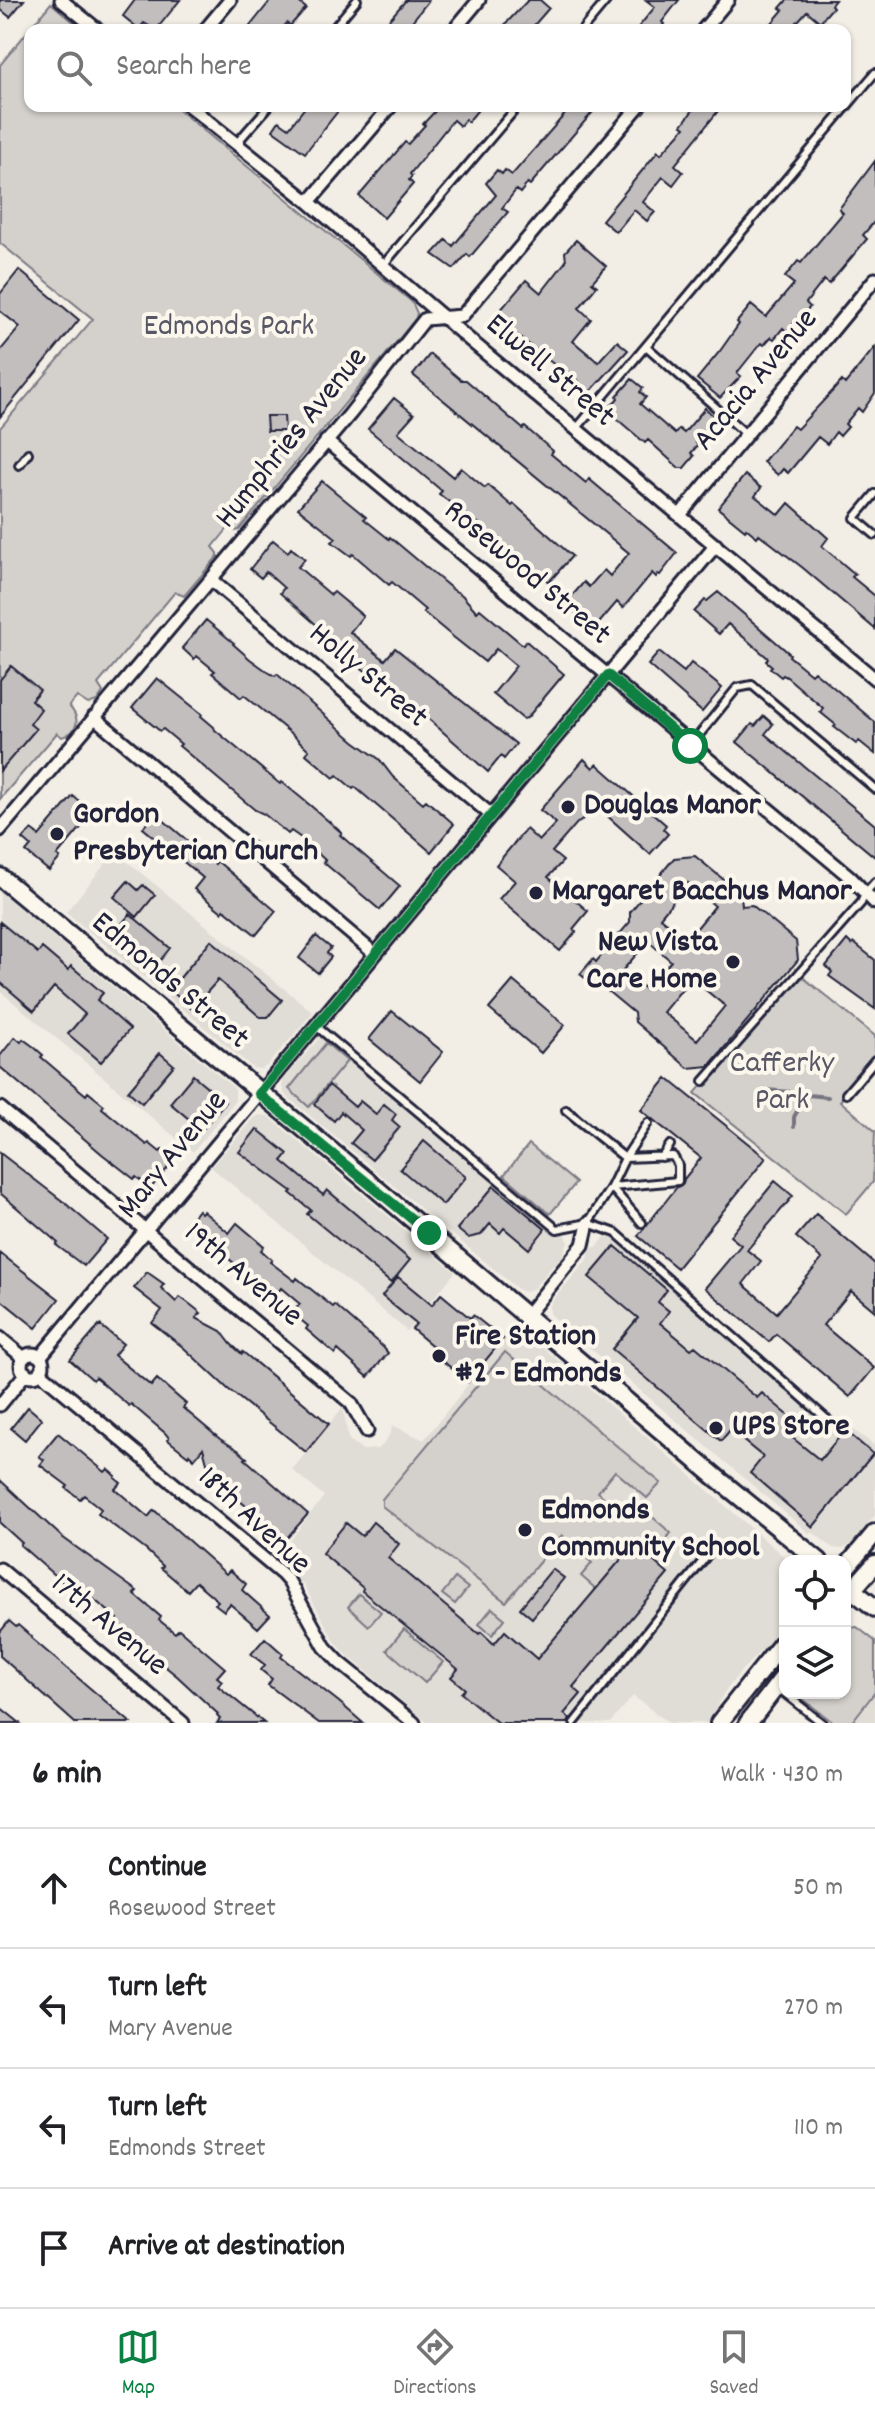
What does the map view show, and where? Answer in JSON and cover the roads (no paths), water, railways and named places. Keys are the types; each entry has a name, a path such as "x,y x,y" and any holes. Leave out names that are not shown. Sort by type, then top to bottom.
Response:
{"street":[{"path":"61,0 91,24"},
{"path":"210,24 230,0"},
{"path":"459,24 479,0"},
{"path":"708,24 728,0"},
{"name":"Elwell Street","path":"196,112 384,264 875,679"},
{"path":"309,202 386,112"},
{"name":"Humphries Avenue","path":"0,830 425,319 462,316 634,112"},
{"name":"Acacia Avenue","path":"680,515 875,279"},
{"name":"Rosewood Street","path":"326,441 850,877 875,903"},
{"name":"Mary Avenue","path":"40,1357 716,545"},
{"name":"Holly Street","path":"211,580 490,814"},
{"path":"94,717 375,954"},
{"name":"Edmonds Street","path":"0,877 812,1555"},
{"name":"19th Avenue","path":"0,1108 351,1403 367,1431"},
{"path":"527,1315 583,1245 588,1223"},
{"path":"0,1338 24,1358"},
{"path":"32,1354 40,1357 43,1363 40,1372 35,1375 26,1373 22,1368 24,1358 32,1354"},
{"name":"18th Avenue","path":"40,1372 282,1574 325,1647 414,1723"},
{"path":"0,1405 26,1373"},
{"path":"851,1562 875,1533"},
{"path":"851,1586 875,1564"},
{"name":"17th Avenue","path":"0,1569 183,1723"},
{"path":"851,1593 875,1608"},
{"path":"719,1723 779,1648"},
{"path":"748,1723 779,1684"}],"lane":[{"path":"337,24 357,0"},
{"path":"587,24 607,0"},
{"path":"851,102 875,73"},
{"path":"235,145 264,112"},
{"path":"384,264 513,112"},
{"path":"577,428 842,112"},
{"path":"646,346 746,434"},
{"path":"19,465 28,453"},
{"path":"875,494 855,518 875,535"},
{"path":"690,746 737,688 752,685 875,789"},
{"path":"704,1081 861,903 875,882"},
{"path":"315,1026 557,1229 588,1223 616,1233 829,1421"},
{"path":"846,1094 875,1060"},
{"path":"566,1110 625,1158 673,1156 678,1165 678,1181 611,1187"},
{"path":"588,1223 648,1123"},
{"path":"662,1157 670,1145"},
{"path":"611,1187 642,1223"},
{"path":"574,1723 709,1553"},
{"path":"799,1699 822,1723"}],"waterway":[{"path":"766,1090 790,1092"},
{"path":"808,1095 828,1097"},
{"path":"794,1127 794,1117 800,1106"}],"place":[{"name":"Douglas Manor","path":"568,807"},
{"name":"Gordon Presbyterian Church","path":"57,834"},
{"name":"Margaret Bacchus Manor","path":"536,893"},
{"name":"New Vista Care Home","path":"733,962"},
{"name":"Fire Station #2 - Edmonds","path":"439,1356"},
{"name":"UPS Store","path":"716,1428"},
{"name":"Edmonds Community School","path":"525,1530"}],"park label":[{"name":"Edmonds Park","path":"229,328"},
{"name":"Cafferky Park","path":"782,1084"}]}
